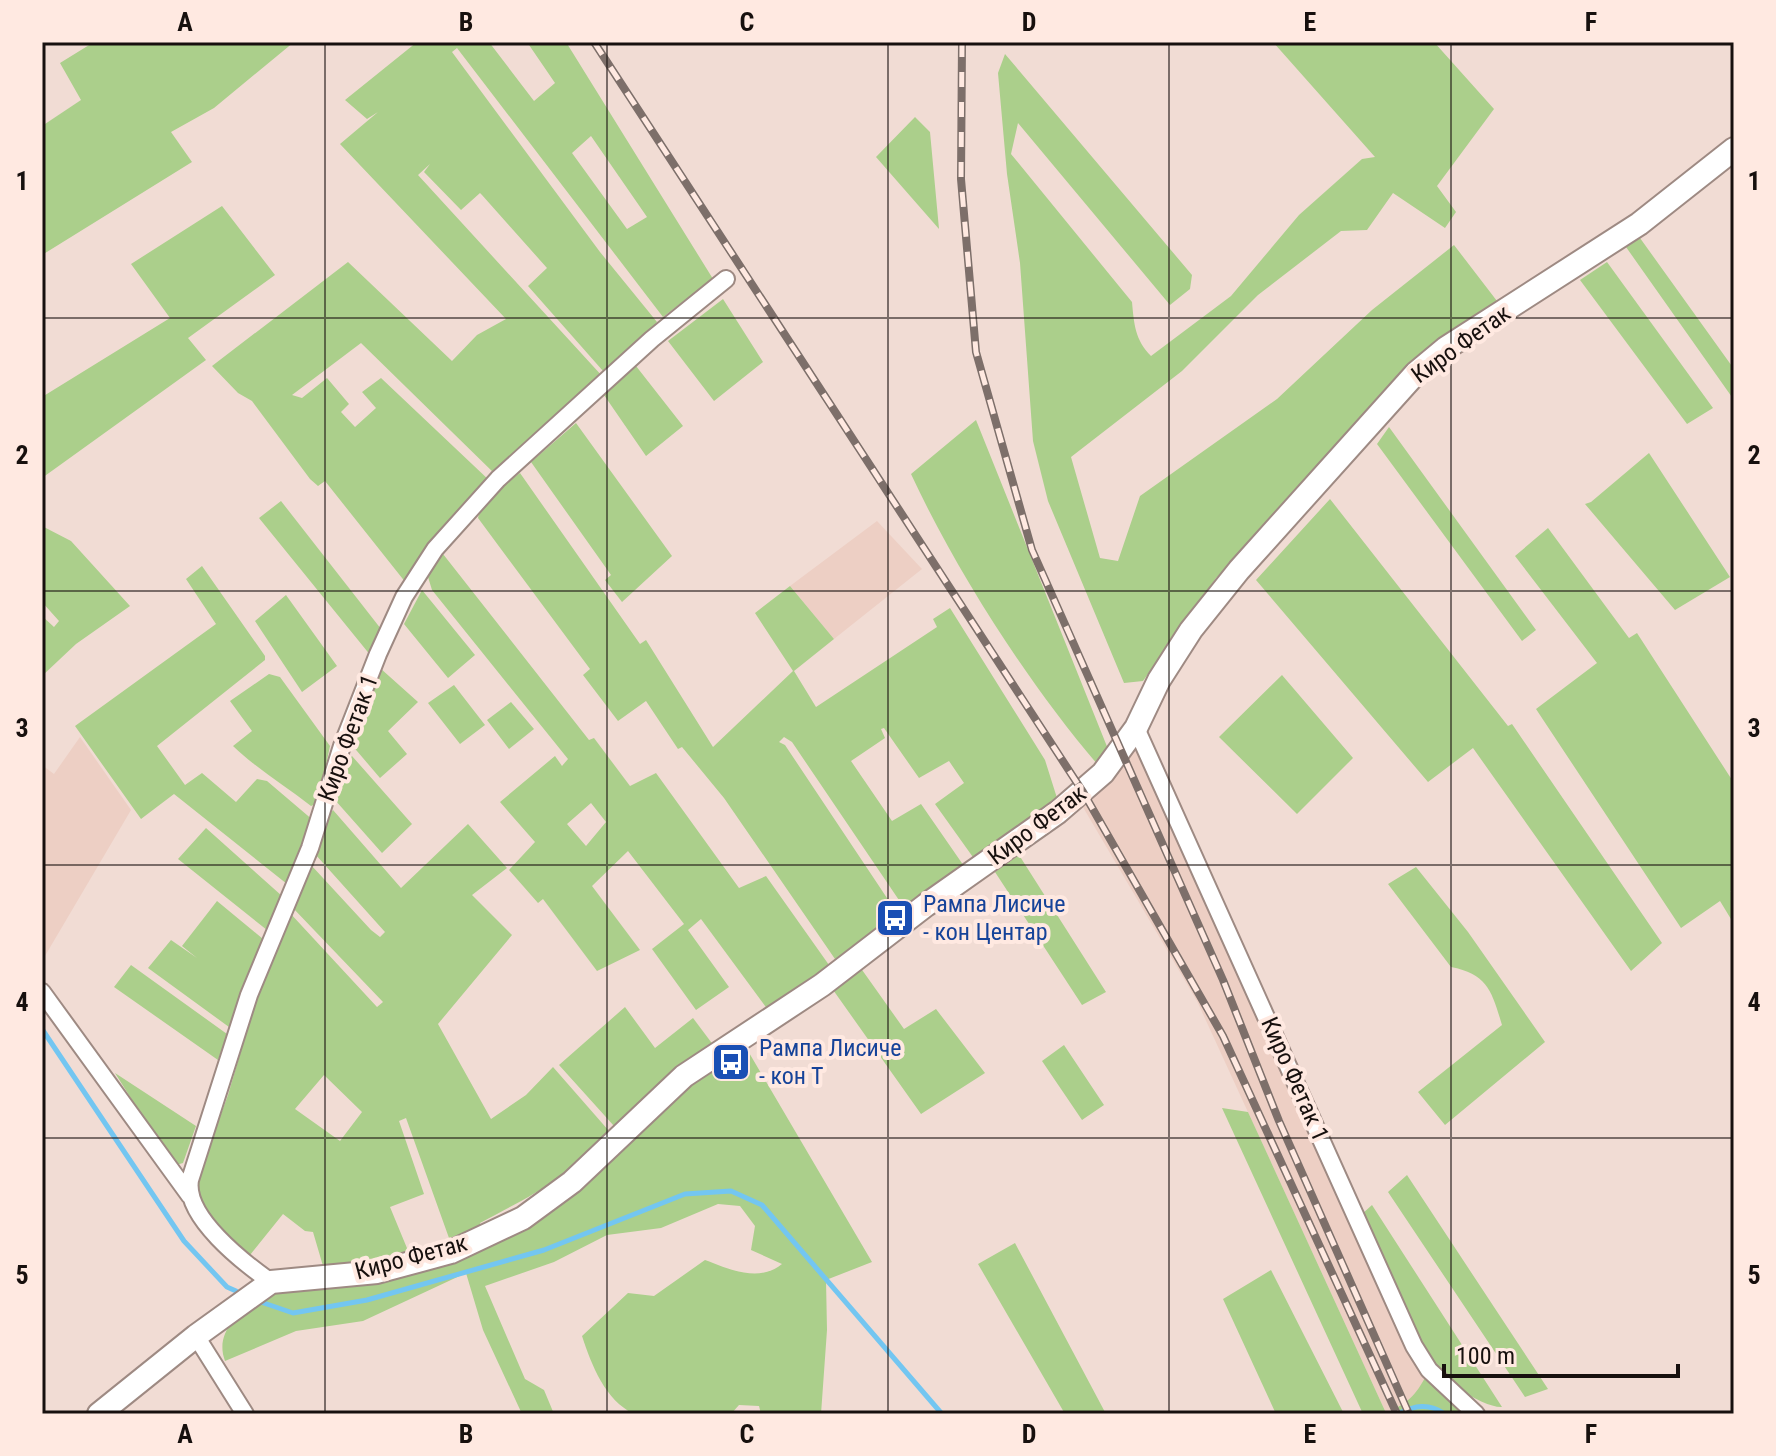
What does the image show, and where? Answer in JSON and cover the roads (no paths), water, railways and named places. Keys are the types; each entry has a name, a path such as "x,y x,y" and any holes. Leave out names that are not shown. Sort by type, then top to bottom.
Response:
{"main road":[{"name":"Киро Фетак","path":"271,1282 377,1272 451,1252 523,1218 572,1182 684,1076 822,985 926,905 1058,812 1094,783 1136,728 1159,680 1191,630 1239,570 1416,373 1446,348 1639,224 1734,149"},
{"path":"99,1414 196,1336 271,1282"}],"street":[{"name":"Киро Фетак 1","path":"191,1197 190,1180 249,995 310,848 342,746 404,597 435,549 498,479 652,339 726,279"},
{"name":"Киро Фетак 1","path":"1136,728 1149,749 1414,1346 1429,1370 1476,1414"},
{"path":"1120,748 1138,744 1149,749"},
{"path":"42,992 229,1250 271,1282"},
{"path":"196,1336 245,1414"}],"waterway":[{"path":"42,1029 184,1241 227,1287 236,1291"},
{"path":"258,1301 293,1313 367,1300 544,1250 685,1194 731,1191 762,1205 942,1414"},
{"path":"1398,1414 1422,1406 1445,1414"}],"railway":[{"path":"594,42 1083,792 1223,1036 1397,1414"},
{"path":"962,42 961,179 976,352 1032,550 1223,980 1279,1121 1409,1414"}],"place":[{"name":"Рампа Лисиче - кон Центар","path":"895,918"},
{"name":"Рампа Лисиче - кон Т","path":"731,1062"}]}
